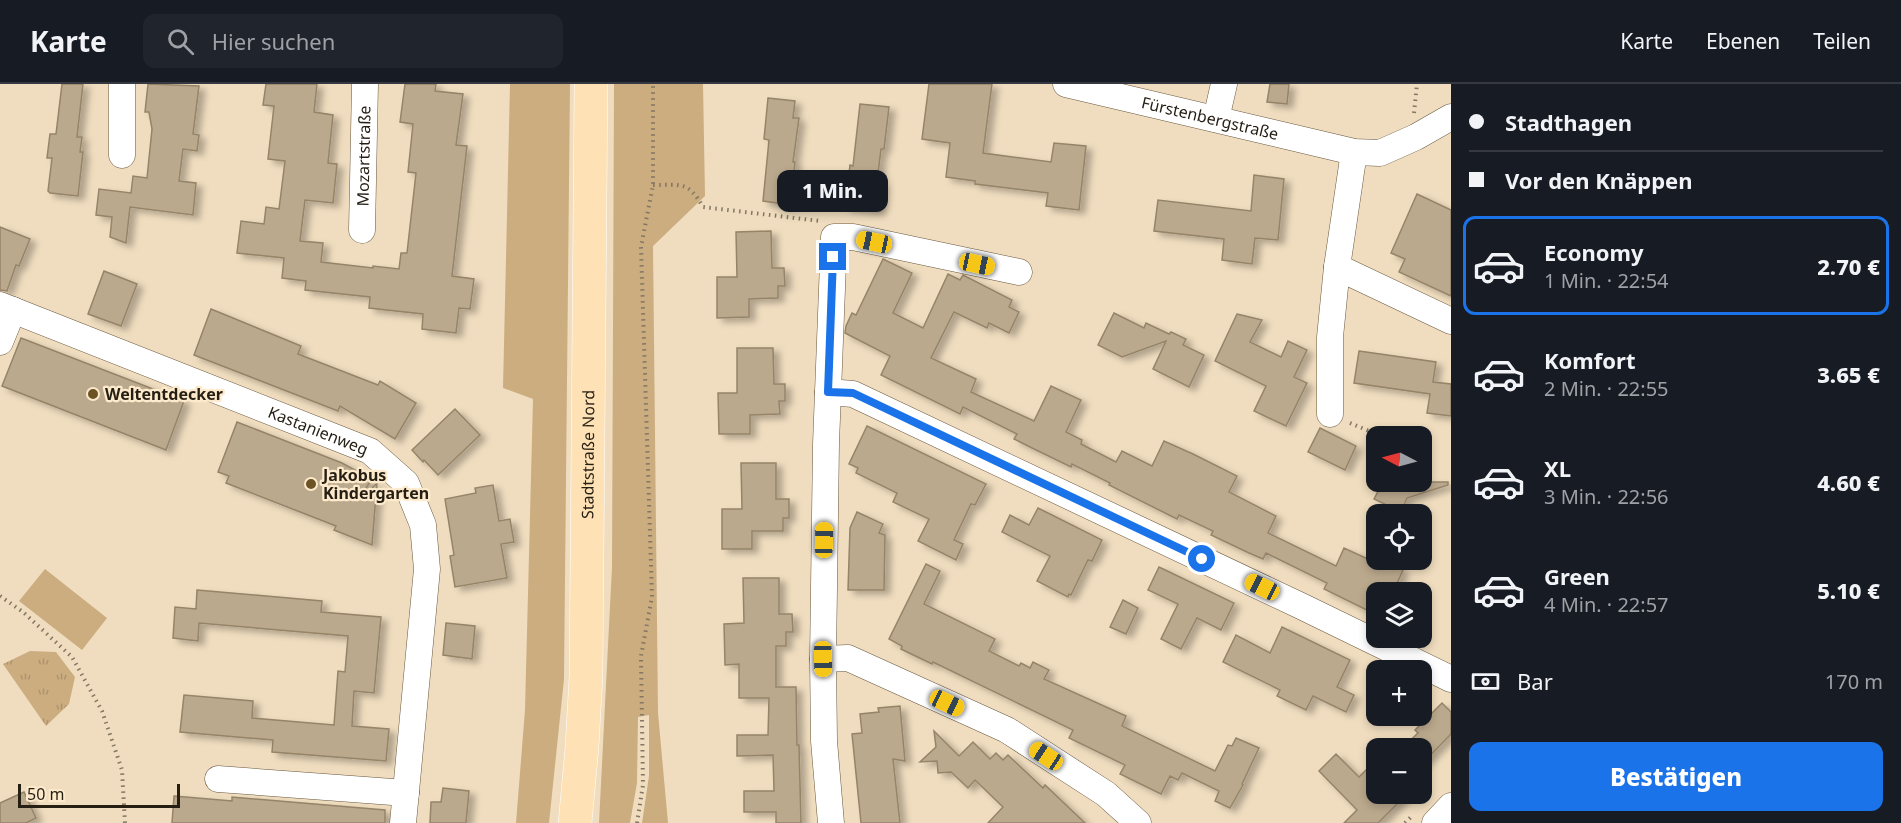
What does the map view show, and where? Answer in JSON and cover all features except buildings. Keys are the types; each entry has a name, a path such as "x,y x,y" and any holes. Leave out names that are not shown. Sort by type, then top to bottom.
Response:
{"main road":[{"name":"Stadtstraße Nord","path":"575,823 586,676 591,84"}],"street":[{"path":"122,84 122,155"},
{"name":"Mozartstraße","path":"362,230 365,84"},
{"name":"Fürstenbergstraße","path":"1066,84 1354,152 1380,153 1416,137 1451,117"},
{"path":"1216,119 1224,84"},
{"path":"1330,414 1330,338 1337,267 1354,152"},
{"path":"831,823 824,741 823,659 826,444 834,237 853,237 1019,273"},
{"path":"1337,267 1451,321"},
{"path":"0,342 6,308"},
{"name":"Kastanienweg","path":"6,308 370,451 406,483 423,525 427,569 404,823"},
{"path":"828,392 853,393 1451,679"},
{"path":"823,659 848,658 1007,730 1106,794 1138,823"},
{"path":"218,778 406,793"},
{"path":"1435,823 1451,806"}],"path":[{"path":"637,823 643,785 641,656 652,597 641,247 653,185 653,84"},
{"path":"653,185 682,185 694,192 703,207 823,221 834,237"},
{"path":"1330,414 1366,430"},
{"path":"0,596 23,612 72,657 102,711 122,770 124,823"}],"green space":[{"path":"510,84 570,84 564,679 549,823 516,823 525,710 533,399 503,388"},
{"path":"614,84 703,84 705,196 653,246 658,713 668,823 642,823 649,776 649,715 638,717 637,783 630,823 599,823 612,567"},
{"path":"45,569 107,618 82,650 19,601"},
{"path":"30,651 56,652 75,677 69,704 46,726 3,664"}],"place":[{"name":"Weltentdecker","path":"93,394"},
{"name":"Jakobus Kindergarten","path":"311,484"}],"route":[{"path":"833,257 828,392 853,393 1202,559"}]}
